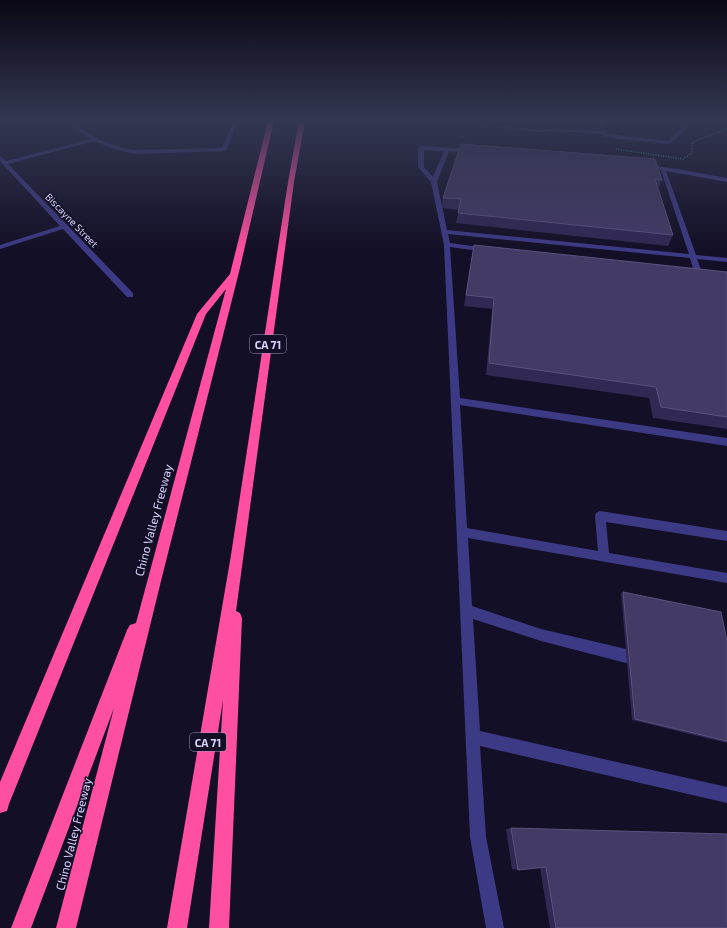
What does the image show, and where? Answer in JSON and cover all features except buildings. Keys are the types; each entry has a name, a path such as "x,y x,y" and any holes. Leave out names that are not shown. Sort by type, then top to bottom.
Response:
{"highway":[{"name":"Chino Valley Freeway","path":"66,928 155,577 235,272 261,164"},
{"name":"CA 71","path":"177,928 238,555 294,164"},
{"path":"0,804 202,314 235,272"},
{"path":"218,928 238,555"},
{"path":"22,928 155,577"}],"street":[{"name":"Biscayne Street","path":"6,164 130,295"},
{"path":"421,164 421,167 434,182 447,245 478,837 495,928"},
{"path":"434,182 441,164"},
{"path":"640,167 663,169 727,180"},
{"path":"663,169 692,256 702,276 691,274"},
{"path":"0,247 64,227"},
{"path":"444,232 727,260"},
{"path":"447,245 494,251"},
{"path":"455,401 727,442"},
{"path":"604,557 600,516 727,536"},
{"path":"461,532 727,578"},
{"path":"466,610 541,635 626,656"},
{"path":"473,737 727,795"}]}
